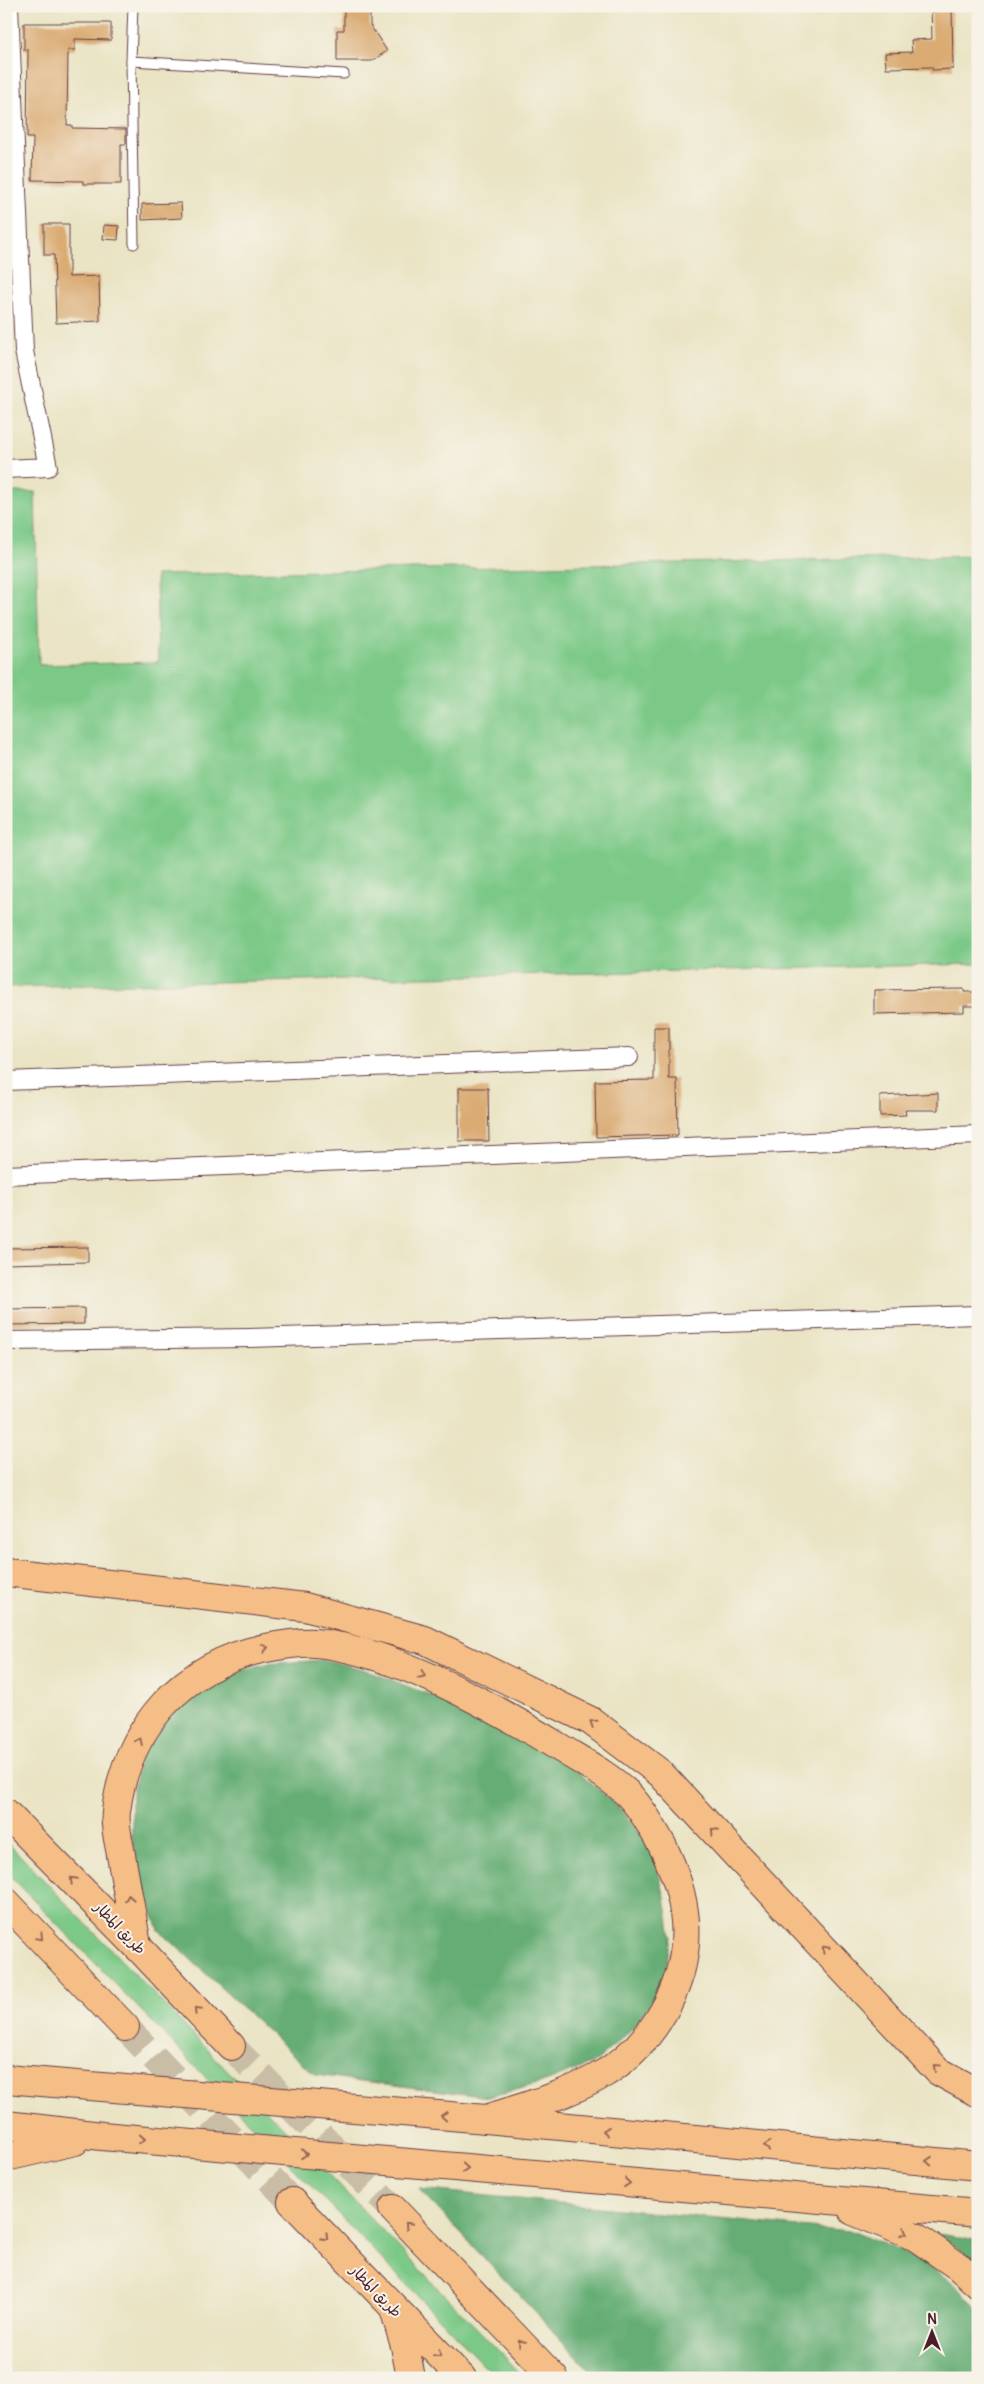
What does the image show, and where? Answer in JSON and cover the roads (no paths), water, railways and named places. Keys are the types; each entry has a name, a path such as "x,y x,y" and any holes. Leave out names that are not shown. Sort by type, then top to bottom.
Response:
{"highway":[{"path":"6,1572 305,1608 425,1640 591,1721 660,1773 938,2071 978,2093"},
{"path":"137,1946 115,1816 123,1774 149,1720 168,1698 193,1678 219,1663 248,1652 280,1646 314,1643 365,1654 417,1672 517,1720 603,1774 628,1794 650,1822 669,1860 678,1887 685,1922 683,1956 674,1990 662,2015 647,2036 623,2059 597,2078 552,2097 486,2119"},
{"name":"طريق المطار","path":"6,1813 137,1946 231,2046"},
{"path":"6,1902 125,2027"},
{"path":"6,2079 486,2119 978,2166"},
{"path":"6,2125 102,2136 978,2213"},
{"path":"6,2157 102,2136"},
{"path":"826,2201 916,2236 978,2284"},
{"name":"طريق المطار","path":"292,2202 462,2378"},
{"path":"393,2209 554,2378"},
{"path":"395,2310 411,2378"}],"street":[{"path":"6,469 48,466 24,352 9,6"},
{"path":"6,1081 629,1057"},
{"path":"6,1175 978,1135"},
{"path":"6,1341 250,1338 978,1316"}],"lane":[{"path":"133,6 131,61 134,244"},
{"path":"131,61 344,74"}],"tunnel":[{"path":"125,2027 292,2202"},
{"path":"231,2046 393,2209"}]}
